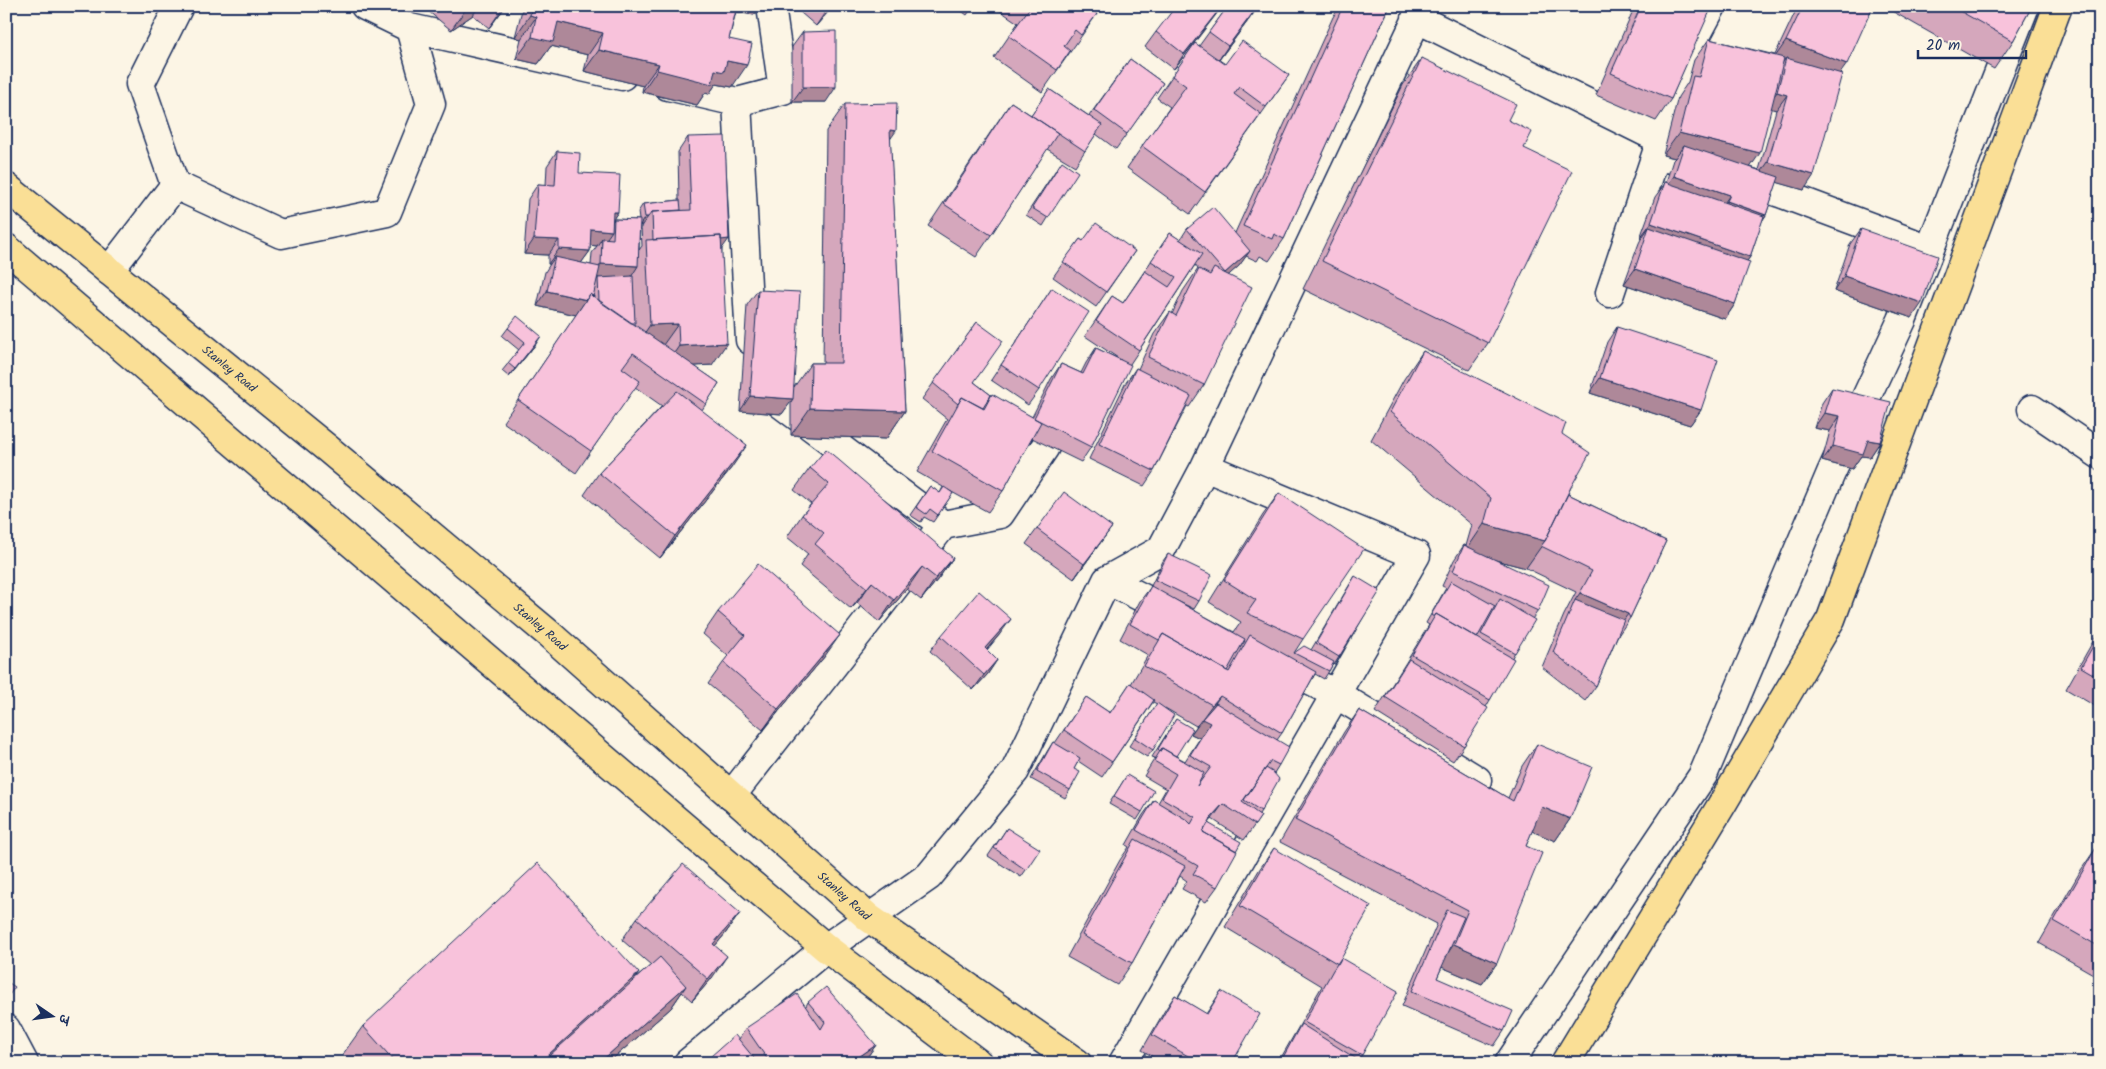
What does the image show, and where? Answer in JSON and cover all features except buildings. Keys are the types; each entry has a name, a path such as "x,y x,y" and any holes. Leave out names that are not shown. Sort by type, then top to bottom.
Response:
{"main road":[{"path":"1565,1063 1722,806 1831,619 2058,6"},
{"name":"Stanley Road","path":"6,187 320,443 550,634 869,918 1077,1063"},
{"path":"7,255 826,948 978,1063"}],"street":[{"path":"179,6 140,84 175,185 281,234 387,212 431,104 410,28"},
{"path":"365,6 410,28 737,102 783,90 771,6"},
{"path":"1610,293 1695,38 1712,6"},
{"path":"1509,1063 1703,775 1831,474 1902,320 2025,6"},
{"path":"688,1063 826,948 929,876 1015,771 1107,580 1161,550 1205,467 1420,12 1662,140"},
{"path":"1976,50 2003,63"},
{"path":"737,102 752,382 943,525"},
{"path":"1662,140 1660,157 1689,162 1780,193 1911,242"},
{"path":"109,271 175,185"},
{"path":"2032,409 2100,455"},
{"path":"731,796 943,525 1000,514 1045,447"},
{"path":"1123,1063 1416,555 1205,467"},
{"path":"1107,580 1195,624"},
{"path":"1257,654 1336,694 1477,780"},
{"path":"6,1030 24,1063"}]}
